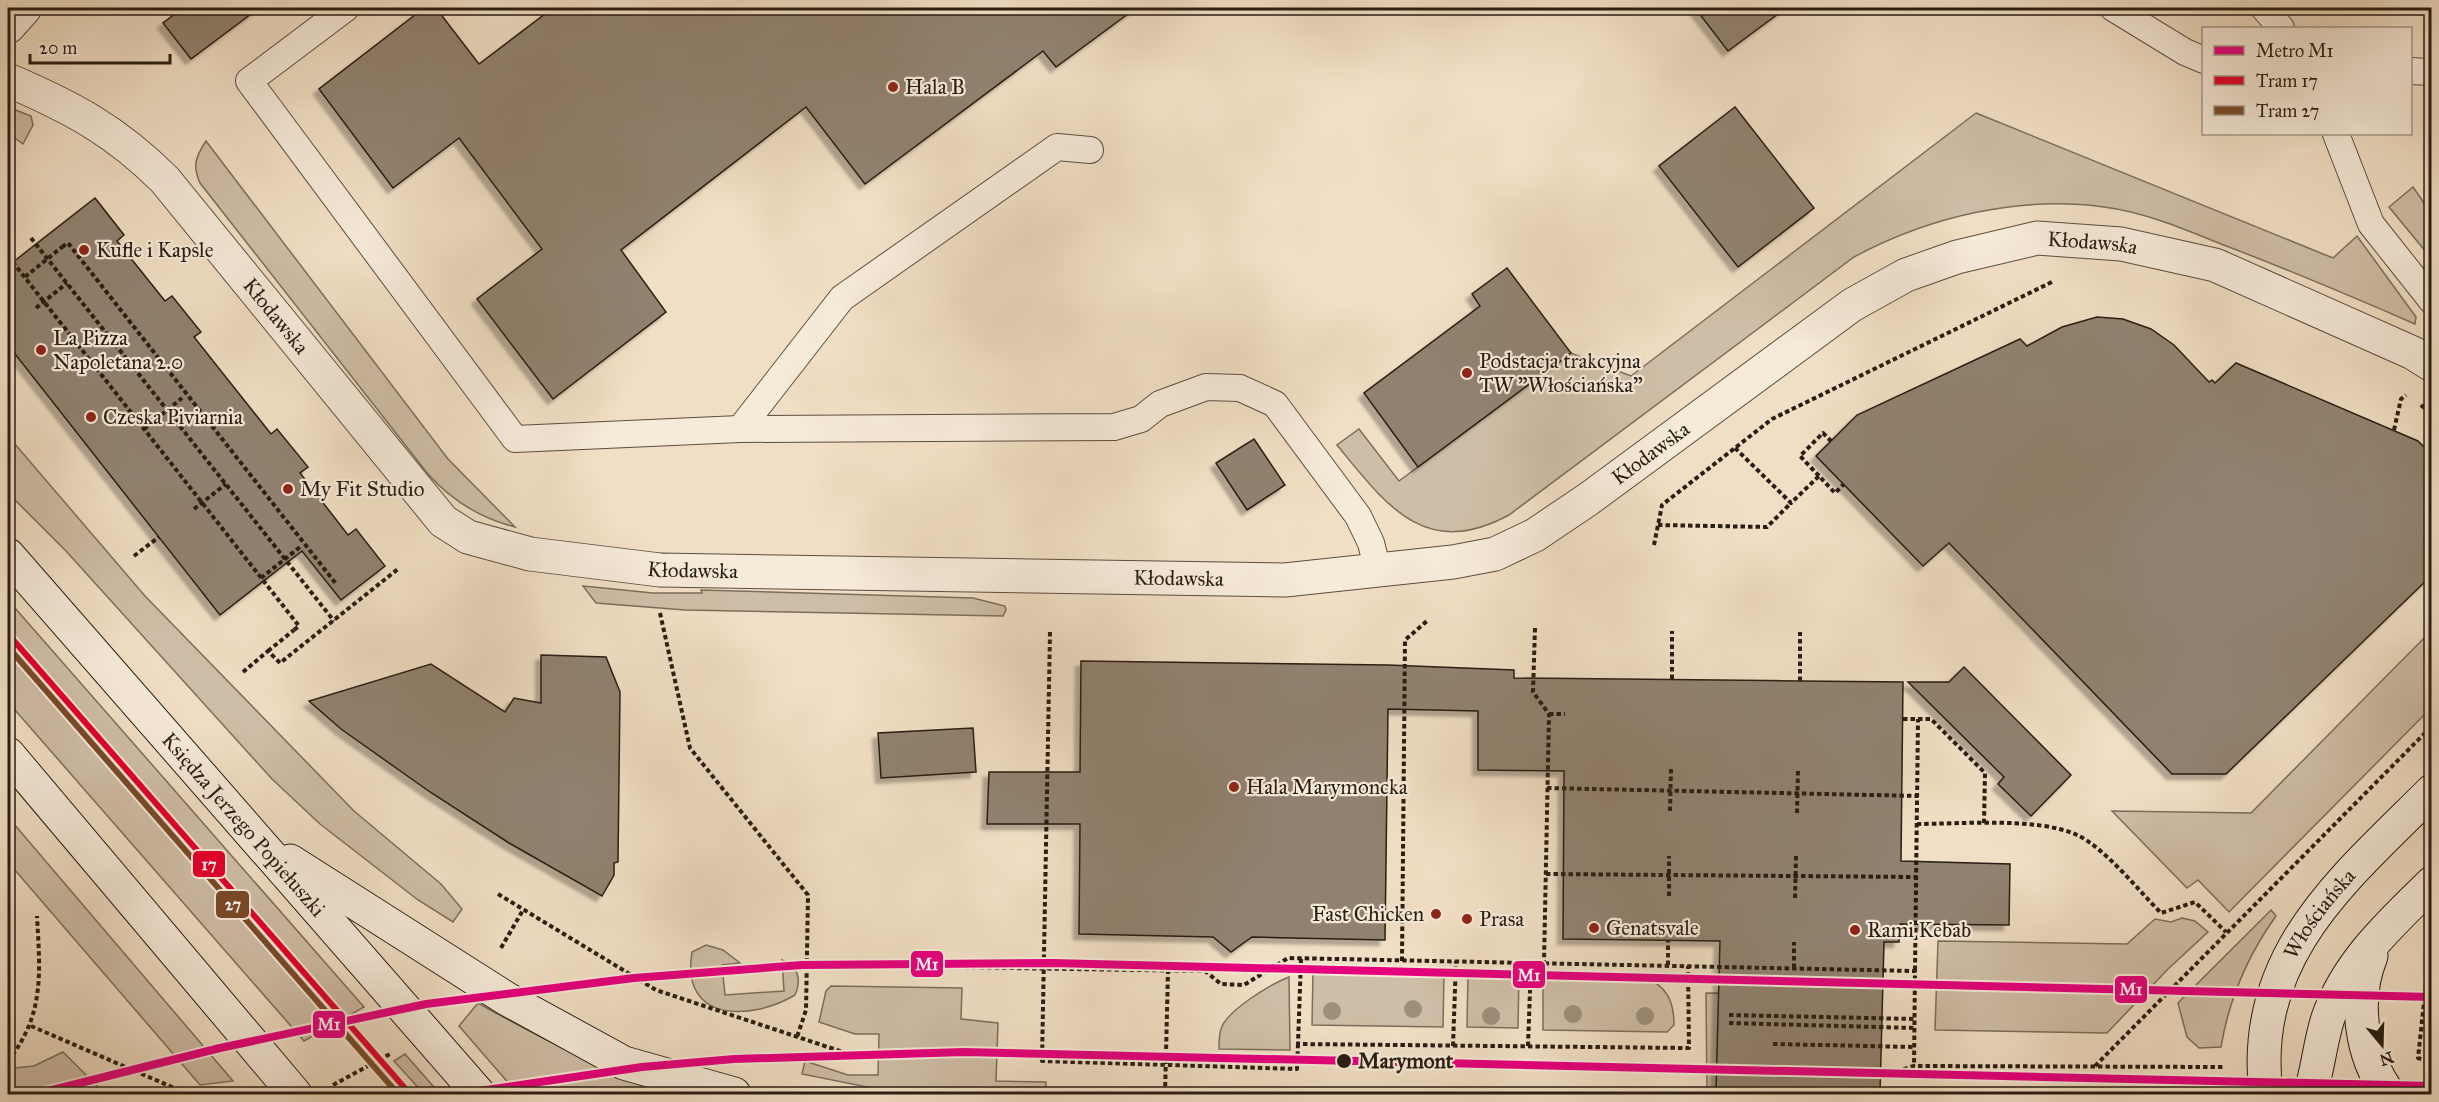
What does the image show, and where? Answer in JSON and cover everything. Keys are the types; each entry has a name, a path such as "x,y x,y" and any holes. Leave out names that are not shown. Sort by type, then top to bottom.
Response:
{"street":[{"path":"8,27 25,8"},
{"name":"Kłodawska","path":"8,80 68,106 114,134 151,165 185,202 443,521 468,537 530,554 660,570 1285,580 1378,571 1496,554 1535,535 1587,500 1852,305 1906,275 1957,257 2037,238 2121,244 2215,265 2296,303 2413,353 2432,365"},
{"name":"Księdza Jerzego Popiełuszki","path":"8,555 479,1095"},
{"path":"8,754 295,1095"},
{"name":"Włościańska","path":"2246,1095 2265,1081 2270,1005 2285,965 2302,931 2340,884 2432,791"},
{"path":"258,841 507,999 624,1063 734,1095"},
{"path":"2310,1095 2333,1008 2347,976 2380,935 2432,883"},
{"path":"2380,935 2369,960 2363,986 2361,1012 2372,1064 2389,1095"}],"lane":[{"path":"346,8 249,81 515,439 740,429 1114,427 1141,418 1160,404 1206,387 1240,388 1275,404 1358,516 1371,543 1378,571"},
{"path":"2113,8 2185,52 2202,59"},
{"path":"2265,8 2280,27"},
{"path":"2412,71 2432,72"},
{"path":"2336,135 2371,224 2432,301"},
{"path":"740,429 842,298 1057,147 1090,150"}],"path":[{"path":"31,238 334,621"},
{"path":"24,278 68,243 302,546 337,585"},
{"path":"8,256 299,626 243,672"},
{"path":"1654,545 1662,505 1772,420 2060,279"},
{"path":"36,308 67,283"},
{"path":"2402,387 2432,416"},
{"path":"2394,430 2401,399 2409,393"},
{"path":"144,429 187,395"},
{"path":"1831,441 1823,433 1800,456 1835,493 1844,484"},
{"path":"1735,448 1791,503"},
{"path":"1658,525 1767,527 1819,476"},
{"path":"194,509 226,484"},
{"path":"134,556 159,537"},
{"path":"261,578 302,546"},
{"path":"270,649 280,663 398,569"},
{"path":"660,613 690,748 808,895 806,1010 797,1037"},
{"path":"1402,961 1405,640 1427,621"},
{"path":"1535,628 1533,692 1549,714 1544,963"},
{"path":"1672,630 1672,679"},
{"path":"1050,632 1042,1061 1297,1069 1301,959"},
{"path":"1800,632 1800,681"},
{"path":"1549,714 1565,714"},
{"path":"1903,719 1931,719 1985,773 1984,824"},
{"path":"1914,1066 1918,719"},
{"path":"2094,1067 2432,726"},
{"path":"1670,811 1671,769"},
{"path":"1797,813 1798,770"},
{"path":"1547,788 1918,796"},
{"path":"1917,824 2035,825 2078,835 2096,847 2161,913 2195,902 2226,932"},
{"path":"1669,856 1669,896"},
{"path":"1795,898 1796,856"},
{"path":"1546,874 1917,877"},
{"path":"498,894 656,990 852,1055"},
{"path":"497,954 523,910"},
{"path":"8,1061 31,1026 39,985 37,916"},
{"path":"1668,941 1668,965"},
{"path":"1794,942 1794,968"},
{"path":"807,965 1205,971 1221,984 1244,985 1288,958 1915,970"},
{"path":"1453,1046 1456,961"},
{"path":"1528,1046 1531,963"},
{"path":"1298,1044 1689,1048 1688,966"},
{"path":"1165,1095 1168,971"},
{"path":"2418,1058 2426,984 2432,977"},
{"path":"1729,1015 1914,1019"},
{"path":"1729,1023 1914,1028"},
{"path":"31,1026 188,1095"},
{"path":"1773,1044 1914,1047"},
{"path":"335,1083 390,1054"},
{"path":"2372,1064 2418,1058 2432,1063"},
{"path":"1716,1072 1881,1076 1914,1066 2094,1067 2265,1081"},
{"path":"1053,1094 1067,1095"}],"shaded area":[{"path":"8,107 31,116 33,125 23,144 8,133"},
{"path":"1976,113 2333,258 2357,236 2416,317 2415,324 2270,263 2149,217 2119,209 2072,204 2007,207 1943,220 1854,257 1509,515 1480,527 1454,532 1431,529 1410,520 1391,506 1373,488 1337,445 1359,429 1399,481 1571,353 1631,376"},
{"path":"206,141 448,459 515,527 490,519 467,507 437,484 428,474 200,183 196,161"},
{"path":"2413,187 2431,213 2431,258 2389,207"},
{"path":"8,436 145,596 354,811 441,884 462,909 453,922 418,900 320,824 272,779 66,551 8,493"},
{"path":"583,586 653,593 702,593 701,590 973,598 1005,606 1006,610 1003,616 685,610 596,603"},
{"path":"8,600 364,1007 304,1041 8,702"},
{"path":"2431,631 2431,708 2229,912 2198,880 2187,888 2112,811 2251,813"},
{"path":"8,817 233,1081 200,1085 8,862"},
{"path":"2271,910 2276,916 2241,978 2229,1012 2221,1047 2199,1048 2187,1037 2178,1003"},
{"path":"2182,918 2195,921 2208,932 2168,969 2107,1033 1935,1030 1938,941 2127,944 2155,919 2171,922"},
{"path":"706,945 723,950 740,963 722,965 725,995 784,991 782,960 792,966 797,974 798,984 795,995 777,1004 740,1012 722,1010 708,1004 697,992 691,975 692,952"},
{"path":"1313,973 1444,974 1443,1027 1312,1025"},
{"path":"1468,974 1519,975 1518,1028 1467,1027"},
{"path":"1543,975 1644,977 1658,985 1668,995 1673,1009 1674,1025 1667,1032 1543,1030"},
{"path":"1289,977 1290,1050 1219,1049 1221,1029 1232,1014 1261,992"},
{"path":"831,986 962,988 961,1019 998,1023 996,1081 1046,1082 1046,1094 902,1094 802,1074 805,1061 848,1075 878,1075 879,1034 855,1034 819,1022 826,991"},
{"path":"1706,993 1837,994 1716,1090 1904,1094 1707,1094"},
{"path":"478,1003 573,1053 621,1075 672,1094 518,1094 459,1026"},
{"path":"63,1052 99,1088 102,1094 8,1094 8,1074 14,1068 34,1066"},
{"path":"405,1054 440,1094 424,1094 394,1061"}],"building":[{"path":"183,8 259,8 191,59 163,23"},
{"path":"424,8 436,8 479,64 553,8 1136,8 1056,67 1043,51 865,184 806,107 621,250 666,312 553,399 477,299 542,249 459,138 393,188 319,89"},
{"path":"1695,8 1786,8 1728,51"},
{"path":"1735,107 1814,208 1738,267 1659,166"},
{"path":"95,198 124,235 117,241 165,301 172,296 201,332 194,337 271,434 277,429 308,467 300,473 348,535 356,529 385,566 341,600 302,551 220,615 8,345 8,266"},
{"name":"Podstacja trakcyjna TW \"Włościańska\"","path":"1507,268 1571,353 1418,467 1364,393 1480,306 1472,294"},
{"path":"2097,317 2123,319 2151,329 2174,345 2209,382 2212,380 2215,383 2236,363 2418,441 2432,455 2432,575 2226,774 2172,774 1949,543 1923,566 1816,456 1857,415 2020,339 2027,346 2062,327"},
{"path":"1254,439 1285,485 1247,510 1216,463"},
{"path":"541,655 606,657 620,692 618,862 614,863 614,875 602,896 509,843 430,792 341,729 309,701 431,664 505,712 514,698 541,703"},
{"path":"1081,661 1388,665 1514,670 1514,678 1903,682 1901,861 2010,864 2009,925 1900,924 1899,942 1884,942 1880,1093 1716,1090 1720,941 1563,939 1564,771 1478,770 1478,711 1388,709 1385,940 1252,937 1231,952 1213,937 1079,934 1080,824 987,824 989,772 1080,772"},
{"path":"1964,667 2071,775 2031,816 1998,784 2004,777 1908,682 1949,682"},
{"path":"973,728 976,772 881,778 878,733"}],"metro line":[{"name":"M1","path":"36,1094 220,1048 426,1004 634,978 802,965 1052,963 2432,997"},
{"name":"M1","path":"459,1094 642,1067 734,1059 964,1052 2432,1086"}],"tram line":[{"name":"17","path":"8,634 410,1094"},
{"name":"27","path":"8,647 398,1094"}],"place":[{"name":"Hala B","path":"893,87"},
{"name":"Kufle i Kapsle","path":"84,250"},
{"name":"La Pizza Napoletana 2.0","path":"41,350"},
{"name":"Podstacja trakcyjna TW \"Włościańska\"","path":"1467,373"},
{"name":"Czeska Piviarnia","path":"91,417"},
{"name":"My Fit Studio","path":"288,489"},
{"name":"Hala Marymoncka","path":"1234,787"},
{"name":"Fast Chicken","path":"1436,914"},
{"name":"Prasa","path":"1467,919"},
{"name":"Genatsvale","path":"1594,928"},
{"name":"Rami Kebab","path":"1855,930"},
{"name":"Marymont","path":"1344,1061"}]}
